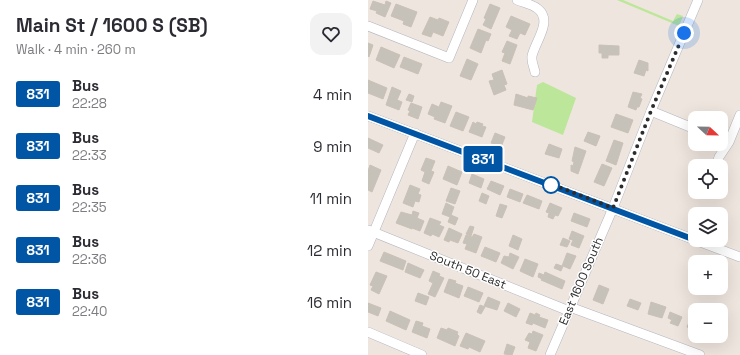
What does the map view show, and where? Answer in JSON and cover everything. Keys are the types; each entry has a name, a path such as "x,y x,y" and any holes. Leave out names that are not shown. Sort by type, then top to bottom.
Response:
{"street":[{"path":"368,26 449,58 473,0"},
{"path":"517,0 536,7 542,15 544,25 532,58 535,72"},
{"name":"East 1600 South","path":"550,355 613,208 651,111 698,0"},
{"path":"651,111 688,126"},
{"path":"728,136 740,115"},
{"path":"368,116 688,237"},
{"path":"368,246 371,231 415,133"},
{"name":"South 50 East","path":"371,231 569,309 700,355"},
{"path":"714,247 740,257"},
{"path":"368,332 422,355"}],"green space":[{"path":"617,0 623,0 673,21 677,14 683,16 679,26"},
{"path":"543,82 576,98 563,135 532,122 537,85"}],"building":[{"path":"373,1 385,5 386,1 391,3 385,17 376,13 377,11 370,9"},
{"path":"396,4 417,12 411,27 403,24 404,21 391,16"},
{"path":"490,4 500,8 491,29 483,25 486,19 484,18"},
{"path":"511,16 530,24 525,35 520,33 517,39 509,36 512,30 506,27"},
{"path":"430,17 438,20 439,18 449,22 443,36 433,32 431,37 422,34"},
{"path":"478,29 491,34 488,41 486,40 481,53 470,48"},
{"path":"507,41 517,45 510,64 502,61 505,53 502,52"},
{"path":"368,43 373,45 369,57 368,56"},
{"path":"599,45 619,46 619,55 608,55 608,58 602,58 602,53 599,53"},
{"path":"381,47 400,55 394,68 376,60"},
{"path":"404,57 422,64 418,74 400,67"},
{"path":"467,59 478,64 471,80 460,76"},
{"path":"639,60 648,63 648,71 646,70 644,76 634,73"},
{"path":"502,70 507,84 504,85 506,90 494,95 489,81 494,80 492,74"},
{"path":"368,80 387,88 383,99 368,93"},
{"path":"392,87 401,91 397,100 402,102 399,110 386,105"},
{"path":"633,92 642,94 639,107 637,107 636,110 628,107"},
{"path":"409,94 414,96 412,102 406,100"},
{"path":"516,94 528,98 528,96 537,98 533,110 514,105"},
{"path":"441,102 452,106 445,123 434,119 435,117 428,114 432,104 439,107"},
{"path":"411,103 422,107 418,119 408,115 410,111 408,110"},
{"path":"456,112 469,117 463,131 450,126"},
{"path":"616,114 633,120 628,133 611,127"},
{"path":"473,122 476,124 477,122 483,124 482,126 486,127 482,137 469,132"},
{"path":"588,132 600,136 596,146 584,141"},
{"path":"495,133 505,137 501,147 491,143"},
{"path":"368,138 383,145 379,153 368,148"},
{"path":"614,140 623,143 616,165 606,161"},
{"path":"549,144 562,149 559,158 545,154"},
{"path":"575,147 586,151 578,174 571,171 571,165 573,166 574,162 572,161"},
{"path":"426,158 435,161 431,171 434,172 429,184 422,181 425,172 421,170"},
{"path":"602,164 612,168 604,186 594,182"},
{"path":"370,165 381,170 372,192 368,190 368,171"},
{"path":"448,166 462,172 457,185 443,179"},
{"path":"472,174 484,179 481,188 469,183"},
{"path":"491,181 504,186 500,195 487,189"},
{"path":"410,185 420,189 418,194 421,195 419,202 415,201 413,207 403,203"},
{"path":"451,188 460,191 455,204 446,201"},
{"path":"510,189 523,194 520,202 507,197"},
{"path":"482,193 489,196 486,204 479,201"},
{"path":"527,195 542,201 539,209 523,203"},
{"path":"446,203 454,207 451,215 458,218 455,225 448,222 450,217 442,214"},
{"path":"550,203 562,208 558,216 555,215 553,219 548,217 549,213 546,212"},
{"path":"500,204 507,206 502,218 496,216"},
{"path":"413,211 419,213 417,218 424,221 420,231 396,223 401,212 412,215"},
{"path":"574,213 590,219 587,227 571,221"},
{"path":"430,218 441,222 439,225 444,227 439,237 424,233"},
{"path":"470,226 474,227 471,236 466,234"},
{"path":"449,228 462,234 458,243 450,240 449,242 444,240"},
{"path":"572,231 584,236 579,248 571,245 573,240 569,239"},
{"path":"474,234 482,237 476,253 465,249 467,244 463,243 466,235 472,237"},
{"path":"513,235 522,239 518,250 509,246"},
{"path":"563,238 570,241 567,247 560,245"},
{"path":"485,247 500,253 496,262 481,256"},
{"path":"384,252 406,261 403,270 380,261"},
{"path":"510,253 519,257 513,269 501,263 504,256 509,257"},
{"path":"567,253 576,256 570,269 563,266 561,271 554,268 556,264 562,266"},
{"path":"525,259 538,264 533,277 520,271"},
{"path":"408,263 424,270 420,278 405,272"},
{"path":"433,271 440,274 439,276 444,278 435,297 428,294 433,283 429,281"},
{"path":"376,272 387,276 379,294 371,290 373,286 370,285"},
{"path":"545,272 565,281 562,289 541,280 542,279 538,277 539,273 544,275"},
{"path":"449,279 456,281 455,283 463,286 459,298 444,292"},
{"path":"599,285 609,289 603,304 593,300"},
{"path":"468,287 483,293 479,302 464,296"},
{"path":"418,293 429,297 426,305 415,301"},
{"path":"488,297 500,302 497,310 484,306"},
{"path":"630,299 641,303 638,310 627,306"},
{"path":"651,302 666,307 662,318 648,314"},
{"path":"368,303 381,308 378,316 368,312"},
{"path":"508,303 520,309 516,317 504,311"},
{"path":"480,305 485,307 481,314 477,312"},
{"path":"390,311 410,320 406,330 386,321"},
{"path":"670,312 682,317 678,326 670,323 672,320 668,318"},
{"path":"530,313 535,315 536,313 540,315 539,317 548,320 545,328 533,323 532,325 526,323"},
{"path":"416,321 423,323 422,326 430,329 427,338 412,332"},
{"path":"441,328 447,330 448,328 458,332 457,334 459,336 455,346 437,338"},
{"path":"533,331 543,335 536,351 528,348 530,342 525,340 529,333 532,334"},
{"path":"466,333 485,341 480,352 469,347 468,349 460,346"},
{"path":"507,344 515,347 512,355 504,354"}],"bus line":[{"name":"831","path":"368,116 688,237"}],"route":[{"path":"551,185 546,182 613,208 651,111 684,33"}]}
